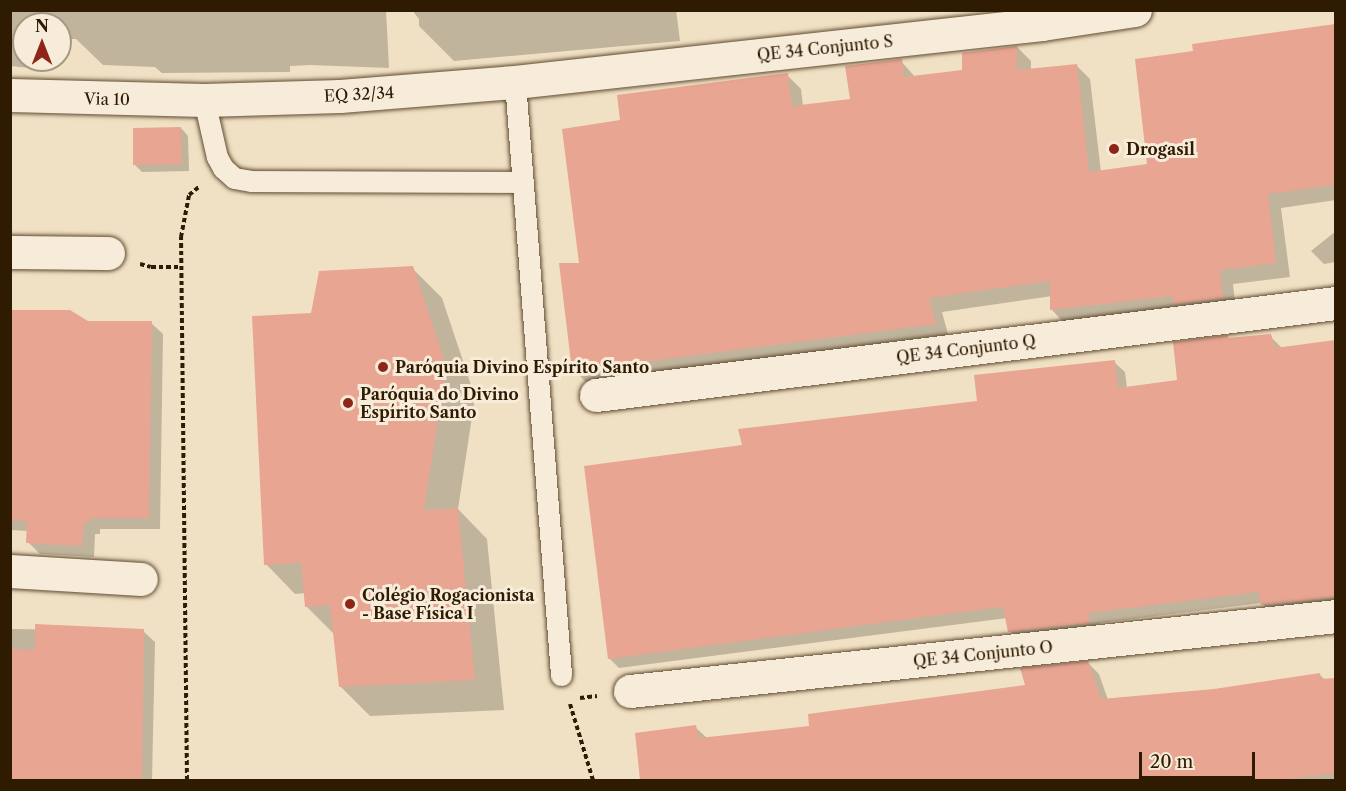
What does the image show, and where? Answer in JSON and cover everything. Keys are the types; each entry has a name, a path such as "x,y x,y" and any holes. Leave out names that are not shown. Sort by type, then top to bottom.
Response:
{"street":[{"name":"QE 34 Conjunto S","path":"515,82 1041,17 1135,10"},
{"name":"EQ 32/34","path":"204,100 351,96 515,82"},
{"name":"Via 10","path":"10,95 204,100"},
{"path":"10,252 108,254"},
{"name":"QE 34 Conjunto Q","path":"596,395 1335,303"},
{"path":"10,571 141,579"},
{"name":"QE 34 Conjunto O","path":"630,691 1335,616"}],"lane":[{"path":"515,82 561,675"},
{"path":"204,100 217,157 223,168 234,178 251,181 521,182"}],"path":[{"path":"187,780 182,237 189,195 223,168"},
{"path":"561,675 593,780"}],"building":[{"path":"1335,24 1335,185 1268,194 1276,263 1220,270 1223,298 1173,304 1173,296 1050,310 1050,281 929,298 936,324 572,371 559,263 579,263 562,129 620,120 617,95 788,73 792,106 850,99 845,66 902,59 904,77 962,70 962,53 1017,46 1017,70 1077,64 1089,172 1147,164 1135,59 1193,51 1192,44"},
{"path":"181,127 182,164 133,165 133,128"},
{"path":"413,266 446,366 424,510 458,508 475,680 339,687 330,605 305,607 301,563 264,565 252,316 311,313 319,271"},
{"path":"10,310 70,310 88,321 152,321 149,518 89,518 89,523 84,523 82,546 26,543 27,521 10,520"},
{"path":"1271,334 1275,348 1335,340 1335,597 1261,605 1258,592 1089,613 1089,623 1008,632 1003,608 1000,607 608,659 584,466 742,445 738,429 977,401 974,375 1115,360 1118,388 1177,380 1173,342 1228,335 1228,338"},
{"path":"35,624 144,629 142,780 10,780 10,649 35,650"},
{"path":"1088,661 1101,699 1214,689 1320,673 1321,679 1335,678 1335,773 1278,780 640,780 635,733 696,725 699,738 809,726 808,714 1025,685 1020,668"}],"place":[{"name":"Drogasil","path":"1114,149"},
{"name":"Paróquia Divino Espírito Santo","path":"383,367"},
{"name":"Paróquia do Divino Espírito Santo","path":"348,403"},
{"name":"Colégio Rogacionista - Base Física I","path":"350,604"}]}
